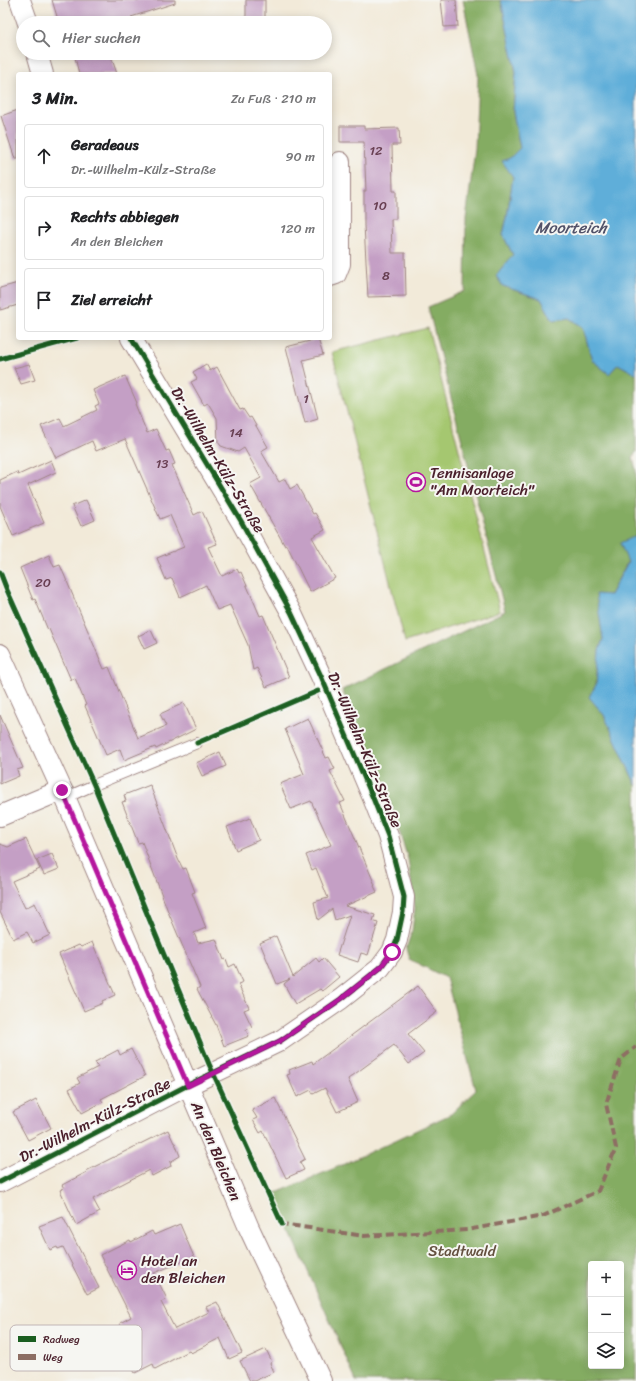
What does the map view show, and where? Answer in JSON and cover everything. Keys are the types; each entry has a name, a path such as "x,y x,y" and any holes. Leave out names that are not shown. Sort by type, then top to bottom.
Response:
{"street":[{"path":"20,0 26,16"},
{"path":"39,60 42,72"},
{"path":"332,275 336,274 340,264 340,162"},
{"name":"Dr.-Wilhelm-Külz-Straße","path":"0,1182 280,1041 341,999 380,968 392,952 397,940 403,912 404,897 388,836 321,676 292,612 241,521 132,340"},
{"name":"An den Bleichen","path":"0,654 63,794 249,1228 321,1381"},
{"path":"0,816 63,794"}],"lane":[{"path":"63,794 94,785 197,743"}],"green space":[{"name":"Stadtwald","path":"463,0 501,0 516,72 513,112 520,148 510,158 513,177 503,235 513,255 496,276 503,286 541,299 553,320 569,318 583,327 592,360 609,374 618,364 636,374 636,452 633,457 636,471 636,532 628,561 610,595 597,595 603,639 599,651 596,685 590,697 604,715 636,785 636,1381 356,1381 274,1194 342,1165 451,1114 476,1090 446,978 409,959 406,949 412,931 415,908 408,859 389,799 342,690 505,611 428,307 465,291 466,219 475,149 478,75"},
{"name":"Tennisanlage \"Am Moorteich\"","path":"428,328 500,611 405,642 332,352"}],"water":[{"name":"Moorteich","path":"501,0 636,0 636,374 618,364 609,374 592,360 583,327 569,318 553,320 541,299 503,286 496,276 513,255 503,235 513,177 502,161 510,158 520,148 513,112 516,72"},
{"path":"636,532 636,785 604,715 589,697 596,685 599,651 603,639 596,594 610,595 628,562 620,543 635,536"}],"building":[{"path":"52,0 175,0 175,3 134,16 57,16"},
{"path":"246,0 265,0 265,16 246,16"},
{"path":"441,0 456,0 458,26 444,27"},
{"path":"76,60 112,60 116,72 79,72"},
{"path":"16,111 16,159 15,159 1,116"},
{"path":"340,126 364,126 364,129 399,128 400,145 392,145 393,191 396,191 396,219 391,219 392,253 405,253 406,296 368,297 364,225 364,191 366,191 364,142 340,142"},
{"path":"16,284 16,306 0,310 0,288"},
{"path":"318,340 323,355 303,360 318,419 305,423 286,347"},
{"path":"29,364 35,380 21,384 14,368"},
{"path":"206,364 210,371 217,367 240,410 243,409 249,418 251,417 268,447 261,451 279,482 285,479 290,489 297,485 313,514 315,513 325,530 312,537 335,578 310,592 287,545 285,546 250,484 261,478 244,448 238,452 221,446 218,442 217,418 208,403 204,405 191,382 197,379 193,372"},
{"path":"125,376 137,403 135,404 147,433 156,429 166,451 169,450 175,464 172,465 194,515 202,511 217,544 208,547 222,576 237,569 239,573 241,572 260,616 263,615 289,677 266,687 257,668 253,670 248,645 230,605 217,610 206,585 180,597 172,578 166,580 157,558 184,547 170,515 160,519 125,439 96,451 92,441 56,458 41,426 60,418 64,426 97,410 95,406 99,404 93,390"},
{"path":"51,460 56,472 28,485 44,523 13,536 0,506 0,480 17,472 18,475"},
{"path":"86,500 95,520 81,526 72,506"},
{"path":"49,555 54,567 60,565 104,669 109,667 138,738 166,726 160,714 184,703 196,729 156,749 155,747 124,760 120,749 106,755 75,678 71,680 35,599 33,600 20,568"},
{"path":"151,630 157,643 144,649 138,636"},
{"path":"0,715 23,768 17,770 19,776 0,784"},
{"path":"308,718 326,758 329,757 335,769 330,771 345,801 340,803 377,892 345,906 375,915 373,921 378,923 368,955 361,953 358,962 337,955 350,915 335,920 332,909 318,920 314,902 328,898 316,868 312,870 306,855 331,845 311,801 291,809 280,784 304,774 285,729"},
{"path":"220,752 226,766 202,776 196,763"},
{"path":"150,785 178,859 183,869 186,868 195,892 192,893 206,928 194,933 198,943 216,939 224,960 226,959 229,967 235,964 243,982 238,984 249,1008 244,1010 252,1027 246,1030 249,1036 224,1046 216,1025 197,989 200,987 169,914 142,842 138,843 122,802 126,801 124,795"},
{"path":"250,818 259,840 236,850 227,827"},
{"path":"26,839 40,869 12,881 25,908 35,903 50,935 33,943 27,932 13,939 0,912 0,844 8,847"},
{"path":"52,854 59,869 44,875 37,860"},
{"path":"276,936 293,977 316,958 319,962 323,958 339,977 322,991 320,989 295,1004 284,984 290,979 277,984 260,943"},
{"path":"92,942 115,995 102,1001 103,1003 84,1011 59,954 79,945 81,947"},
{"path":"418,986 437,1012 408,1034 424,1053 409,1064 394,1045 348,1079 358,1102 337,1112 325,1088 313,1094 311,1090 297,1097 287,1075 290,1074 289,1070 312,1061 313,1064"},
{"path":"131,1049 145,1076 101,1099 103,1102 82,1113 69,1089 80,1083 77,1078 98,1067 95,1062 118,1050 120,1055"},
{"path":"275,1098 305,1159 300,1162 304,1170 286,1178 263,1131 260,1133 253,1120 257,1118 252,1110"},
{"path":"36,1100 51,1128 28,1140 13,1112"},
{"path":"168,1130 180,1156 170,1162 171,1166 152,1176 149,1170 93,1199 100,1212 76,1225 60,1190 64,1188 62,1185 87,1172 86,1171"},
{"path":"63,1217 99,1288 87,1294 63,1247 58,1249 57,1247 50,1250 39,1226"},
{"path":"180,1224 194,1257 154,1273 167,1299 161,1302 175,1329 209,1312 206,1307 217,1302 242,1353 229,1359 220,1338 191,1353 189,1351 155,1369 153,1364 142,1370 142,1325 121,1325 120,1323 131,1317 100,1255 152,1231 154,1235"},
{"path":"266,1349 272,1362 270,1363 274,1372 254,1381 250,1381 240,1361"}],"marked path":[{"path":"281,1222 282,1224 364,1236 467,1230 543,1216 598,1191 616,1148 606,1104 621,1059 636,1047"}],"cycle path":[{"path":"0,359 70,340"},
{"path":"0,1182 188,1085 280,1041 341,999 380,968 392,952 397,940 403,912 404,897 388,836 321,676 291,612 241,521 132,340"},
{"path":"0,572 94,785 209,1064 282,1224"},
{"path":"197,743 318,691"}],"place":[{"name":"Tennisanlage \"Am Moorteich\"","path":"416,482"},
{"name":"Hotel an den Bleichen","path":"127,1270"}],"route":[{"path":"62,790 188,1086 280,1041 341,999 380,968 392,952"}]}
